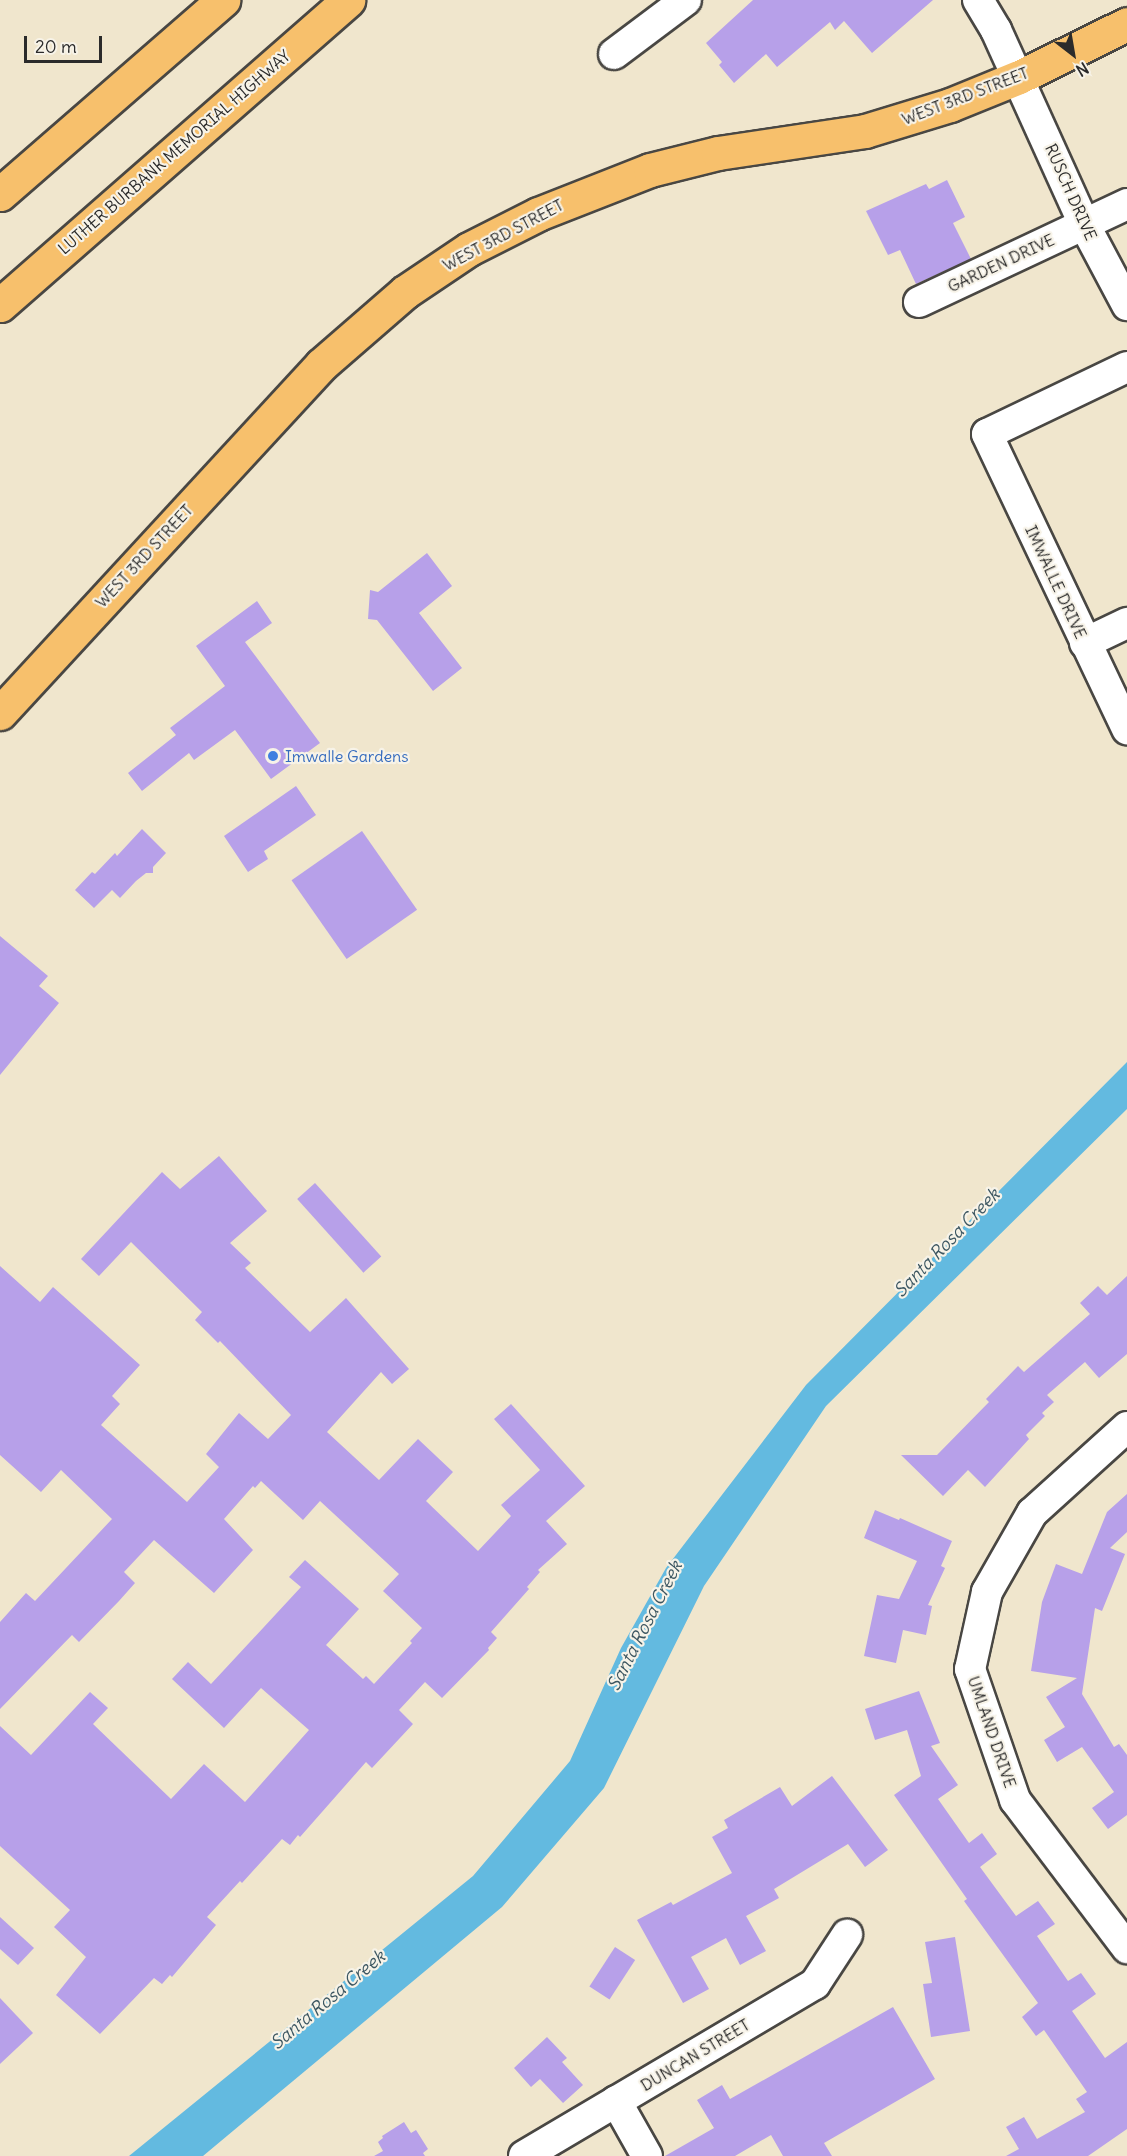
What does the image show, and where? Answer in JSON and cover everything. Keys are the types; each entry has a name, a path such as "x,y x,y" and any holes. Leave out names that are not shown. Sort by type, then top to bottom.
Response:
{"main road":[{"path":"0,194 223,0"},
{"name":"LUTHER BURBANK MEMORIAL HIGHWAY","path":"0,305 349,0"},
{"name":"WEST 3RD STREET","path":"0,713 321,365 405,292 469,249 538,214 650,170 718,153 865,131 950,105 1019,77 1127,24"}],"street":[{"path":"614,54 686,0"},
{"name":"RUSCH DRIVE","path":"978,0 1019,77 1084,224 1127,305"},
{"name":"GARDEN DRIVE","path":"919,302 1127,204"},
{"name":"IMWALLE DRIVE","path":"1127,367 987,434 1127,729"},
{"path":"1085,643 1127,623"},
{"name":"UMLAND DRIVE","path":"1127,1427 1032,1513 987,1592 970,1669 1015,1800 1127,1948"},
{"name":"DUNCAN STREET","path":"524,2156 815,1984 848,1935"},
{"path":"616,2101 647,2156"}],"water":[{"name":"Santa Rosa Creek","path":"1127,1062 1127,1109 826,1406 704,1586 604,1788 502,1907 203,2156 129,2156 473,1876 570,1761 621,1648 666,1568 806,1385"}],"building":[{"path":"753,0 933,0 872,53 844,21 835,30 830,22 777,67 766,54 734,83 719,65 722,62 706,43"},
{"path":"947,180 965,217 953,223 971,259 916,284 900,250 888,255 866,211 926,184 929,189"},
{"path":"427,553 452,586 419,613 462,668 433,691 377,620 368,619 370,590 378,592"},
{"path":"257,601 272,623 245,642 320,743 271,779 235,730 194,760 189,753 142,791 128,773 176,735 170,728 225,686 196,646"},
{"path":"296,786 316,815 264,851 268,859 248,872 224,836"},
{"path":"142,829 166,853 153,867 153,873 146,873 120,898 112,890 94,908 75,890 92,872 95,874 115,853 117,856"},
{"path":"362,831 417,910 347,959 292,880"},
{"path":"0,936 48,976 39,986 59,1003 0,1075"},
{"path":"219,1156 267,1211 230,1243 251,1263 245,1268 310,1332 346,1298 409,1369 392,1384 381,1372 327,1432 379,1480 418,1439 453,1472 426,1501 478,1551 511,1516 501,1505 540,1470 494,1419 511,1404 585,1486 546,1521 567,1544 538,1570 540,1572 527,1587 529,1589 491,1632 497,1638 488,1648 489,1650 442,1698 425,1682 399,1710 413,1724 372,1768 366,1762 300,1837 298,1835 290,1845 282,1839 207,1917 216,1925 172,1977 170,1975 162,1984 154,1978 100,2034 56,1995 86,1957 54,1927 70,1910 0,1846 0,1726 31,1755 90,1692 108,1708 93,1724 171,1799 204,1764 245,1802 309,1730 261,1688 224,1728 172,1679 188,1662 211,1684 301,1587 289,1577 305,1560 359,1609 326,1645 363,1679 366,1676 374,1684 412,1643 410,1641 422,1628 383,1591 399,1574 320,1501 303,1520 261,1481 255,1488 253,1486 224,1519 253,1550 214,1593 154,1540 124,1572 135,1583 119,1601 79,1642 72,1635 0,1709 0,1622 26,1593 35,1601 112,1519 61,1470 41,1492 0,1455 0,1266 40,1302 53,1287 140,1365 112,1396 120,1404 101,1425 187,1502 219,1467 206,1454 239,1413 268,1439 291,1415 220,1341 218,1343 195,1320 202,1312 131,1242 99,1276 81,1259 162,1172 180,1189"},
{"path":"315,1183 381,1257 363,1273 297,1199"},
{"path":"1127,1276 1127,1354 1099,1378 1085,1362 1047,1395 1054,1402 1042,1413 1045,1416 1026,1435 1029,1439 985,1487 968,1470 943,1496 901,1455 937,1455 989,1402 986,1399 1018,1366 1024,1372 1090,1314 1080,1303 1098,1286 1107,1295"},
{"path":"1127,1494 1127,1532 1110,1548 1125,1554 1102,1611 1095,1608 1082,1694 1114,1747 1119,1744 1127,1755 1127,1815 1108,1829 1092,1808 1114,1792 1082,1747 1057,1762 1044,1740 1065,1727 1046,1697 1077,1678 1031,1671 1042,1602 1056,1564 1082,1574 1107,1512"},
{"path":"875,1510 899,1520 900,1518 952,1541 941,1566 945,1568 928,1605 932,1606 926,1635 903,1630 896,1663 864,1656 877,1595 899,1599 917,1561 864,1538"},
{"path":"919,1691 940,1743 931,1746 958,1785 938,1799 969,1843 982,1833 997,1854 980,1867 1016,1916 1038,1901 1055,1924 1037,1936 1068,1981 1081,1973 1096,1994 1072,2011 1105,2058 1127,2042 1127,2129 1088,2156 1006,2156 1019,2149 1006,2127 1024,2117 1037,2139 1085,2112 1076,2099 1087,2092 1044,2030 1036,2036 1022,2017 1038,2003 964,1901 967,1899 894,1795 921,1776 907,1730 875,1740 865,1709"},
{"path":"832,1776 888,1850 865,1867 848,1844 774,1889 779,1898 746,1916 766,1951 740,1965 726,1938 691,1957 709,1989 683,2003 637,1920 671,1902 673,1905 732,1873 712,1837 728,1828 724,1820 780,1787 792,1806"},
{"path":"0,1917 34,1948 18,1965 0,1949"},
{"path":"955,1937 970,2031 931,2037 923,1984 932,1983 925,1942"},
{"path":"615,1947 635,1960 610,1999 589,1986"},
{"path":"0,1998 33,2033 0,2064"},
{"path":"893,2007 935,2079 824,2143 832,2156 783,2156 771,2135 735,2156 665,2156 714,2128 697,2100 722,2085 730,2099"},
{"path":"547,2037 567,2058 562,2062 583,2085 563,2103 540,2079 531,2087 514,2068"},
{"path":"404,2122 411,2133 416,2130 428,2149 423,2153 425,2156 374,2156 383,2151 378,2142 383,2138 382,2136"}],"place":[{"name":"Imwalle Gardens","path":"273,756"}]}
